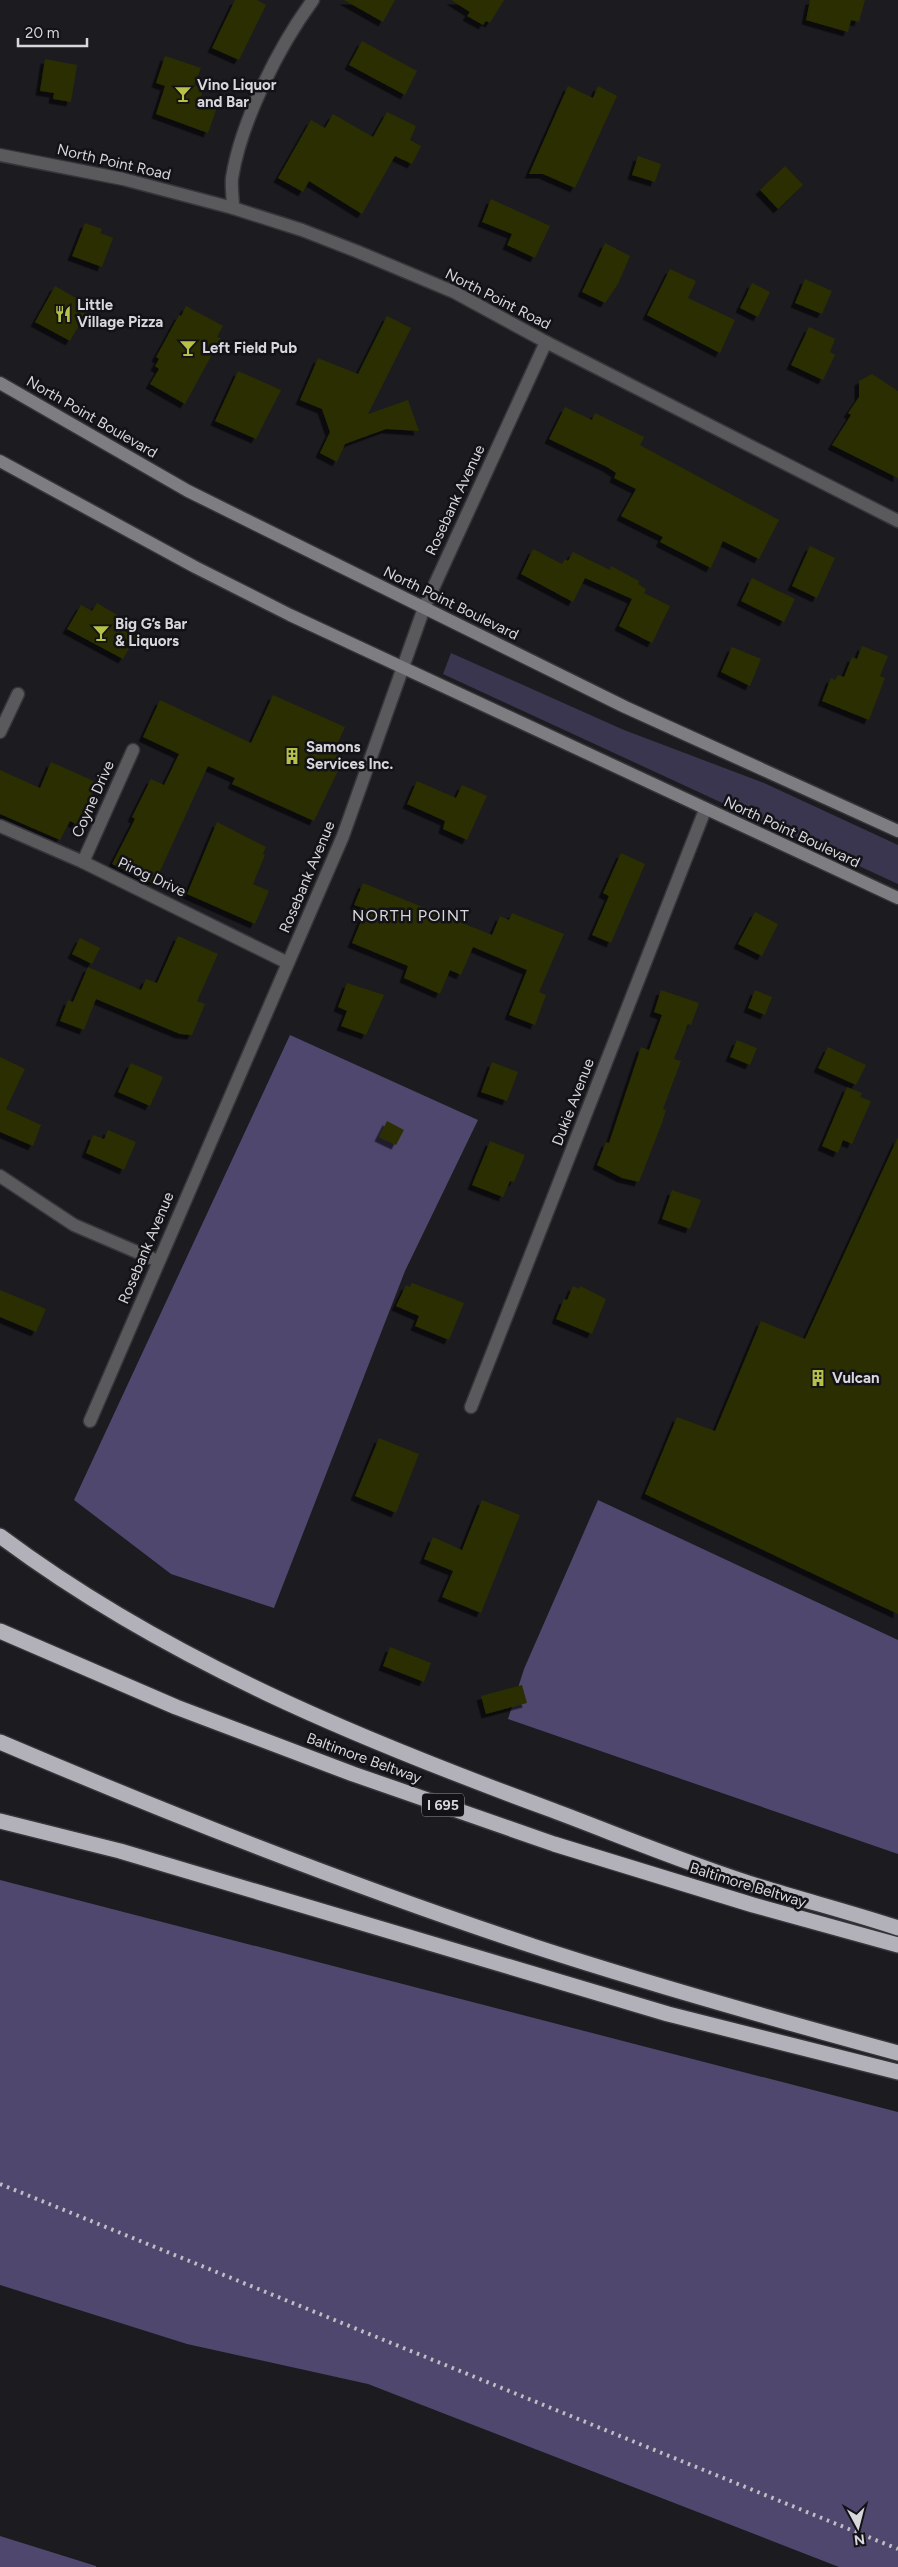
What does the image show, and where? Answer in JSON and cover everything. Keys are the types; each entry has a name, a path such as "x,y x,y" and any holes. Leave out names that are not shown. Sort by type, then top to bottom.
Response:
{"highway":[{"path":"0,1536 93,1600 171,1646 331,1723 486,1786 759,1887 898,1928"},
{"name":"Baltimore Beltway","path":"0,1630 176,1707 353,1774 564,1847 753,1906 898,1945"},
{"path":"0,1742 146,1804 298,1863 518,1941 735,2008 898,2053"},
{"path":"0,1821 120,1851 668,2014 898,2072"}],"main road":[{"name":"North Point Boulevard","path":"0,383 188,491 624,707 898,830"},
{"name":"North Point Boulevard","path":"0,461 195,567 290,615 705,810 898,898"}],"street":[{"path":"233,208 232,178 247,124 282,51 313,0"},
{"name":"North Point Road","path":"0,155 123,179 233,208 302,230 454,292 546,342 898,521"},
{"name":"Rosebank Avenue","path":"90,1421 351,816 402,666 424,608 546,342"},
{"path":"0,732 18,694"},
{"name":"Coyne Drive","path":"83,862 133,750"},
{"name":"Dukie Avenue","path":"471,1407 705,810"},
{"name":"Pirog Drive","path":"0,826 83,862 288,963"},
{"path":"0,1176 74,1225 158,1261"}],"shaded area":[{"path":"451,653 624,730 764,783 898,845 898,884 443,674"},
{"path":"290,1035 478,1120 405,1271 274,1608 171,1574 74,1500"},
{"path":"598,1500 898,1640 898,1854 508,1719 524,1669"},
{"path":"0,1880 898,2112 898,2567 839,2567 368,2384 187,2344 0,2285"},
{"path":"0,2536 96,2566 96,2567 0,2567"}],"building":[{"path":"235,0 257,0 266,5 239,60 212,48"},
{"path":"344,0 395,0 383,22"},
{"path":"451,0 504,0 490,23 486,21 483,25 467,16 470,12"},
{"path":"810,0 865,0 859,22 851,20 848,32 806,20"},
{"path":"362,41 417,71 405,95 349,65"},
{"name":"Vino Liquor and Bar","path":"165,56 201,68 194,85 204,88 200,99 218,105 208,133 156,114 165,86 156,83"},
{"path":"45,59 77,65 71,102 53,99 54,93 40,91"},
{"path":"568,86 593,98 598,86 617,96 575,188 543,174 529,174"},
{"path":"387,112 416,126 410,140 421,146 412,164 395,156 362,214 309,181 303,192 278,178 311,120 325,128 333,114 373,137"},
{"path":"638,156 661,164 655,182 632,175"},
{"path":"785,166 803,185 778,209 760,190"},
{"path":"491,199 550,226 535,258 507,245 512,234 482,222"},
{"path":"85,223 102,229 100,233 113,238 102,267 72,256"},
{"path":"605,243 630,256 618,284 605,303 582,292"},
{"path":"670,269 696,281 688,298 735,320 720,353 647,315"},
{"path":"805,279 832,291 822,314 795,303"},
{"path":"752,283 770,292 758,317 740,308"},
{"name":"Little Village Pizza","path":"55,286 90,306 70,341 35,322"},
{"name":"Left Field Pub","path":"186,306 223,326 217,337 221,338 185,404 150,384 159,369 155,366 159,359 156,357"},
{"path":"387,316 411,328 368,414 408,400 419,431 386,429 345,444 337,462 320,453 330,432 322,409 300,400 318,358 358,374"},
{"path":"809,327 835,339 830,352 835,355 823,380 791,365"},
{"path":"238,371 281,390 256,439 215,421"},
{"path":"872,374 898,391 898,478 832,445 851,415 848,413 859,397 859,381"},
{"path":"565,407 592,420 595,413 644,437 640,445 779,520 759,559 723,541 711,568 660,542 663,537 621,516 636,489 614,478 616,473 607,467 549,439"},
{"path":"810,546 835,558 817,598 792,586"},
{"path":"533,549 562,564 565,559 568,561 573,552 610,570 611,566 639,581 638,584 646,589 644,593 670,606 652,643 619,626 632,599 585,578 573,602 521,574"},
{"path":"752,578 795,599 784,622 741,601"},
{"name":"Big G’s Bar & Liquors","path":"97,603 119,616 115,624 136,636 123,659 67,629 81,605 92,611"},
{"path":"862,646 888,656 880,676 885,678 869,720 822,701 831,678 835,680 838,675 844,677 852,657 857,659"},
{"path":"732,647 761,659 750,686 721,672"},
{"path":"273,695 345,727 333,753 344,758 314,821 232,784 235,778 208,766 156,880 154,879 152,883 112,864 135,819 132,817 151,779 164,785 179,754 143,737 160,700 251,743"},
{"path":"51,762 98,783 76,824 70,821 60,840 0,814 0,770 40,788"},
{"path":"417,781 456,798 462,785 487,796 467,840 443,829 445,821 407,804"},
{"path":"217,822 266,847 263,854 265,855 253,884 269,891 255,924 187,894"},
{"path":"621,853 645,864 611,943 592,935 609,896 603,893"},
{"path":"363,883 492,935 500,916 509,920 512,913 564,934 539,992 546,995 535,1025 509,1015 527,970 473,947 461,975 450,970 440,994 404,978 408,966 352,943 366,909 354,905"},
{"path":"755,912 778,924 762,956 738,944"},
{"path":"178,936 218,954 197,1001 205,1004 192,1035 180,1034 96,999 84,1030 60,1021 68,1000 73,1002 88,967 141,990 146,979 157,983"},
{"path":"80,938 100,948 92,964 72,954"},
{"path":"347,983 384,995 366,1035 341,1026 347,1011 338,1007"},
{"path":"661,990 699,1003 691,1025 688,1024 674,1059 681,1061 663,1109 666,1110 662,1123 639,1182 622,1178 597,1165 606,1142 609,1143 641,1047 649,1050 662,1015 654,1012"},
{"path":"755,990 772,997 765,1015 748,1008"},
{"path":"737,1040 757,1048 750,1065 730,1057"},
{"path":"828,1047 866,1065 856,1085 818,1068"},
{"path":"0,1057 25,1069 6,1109 41,1125 33,1146 0,1132"},
{"path":"492,1062 518,1072 507,1101 481,1092"},
{"path":"131,1063 163,1077 150,1106 118,1092"},
{"path":"847,1087 862,1093 860,1097 871,1101 852,1144 843,1140 838,1153 822,1146"},
{"path":"387,1121 404,1130 396,1145 379,1137"},
{"path":"108,1130 136,1142 124,1170 86,1153 93,1135 104,1139"},
{"name":"Vulcan","path":"898,1137 898,1614 645,1494 677,1417 715,1431 761,1321 805,1339"},
{"path":"490,1141 525,1155 514,1182 510,1181 503,1197 472,1185"},
{"path":"672,1190 701,1200 690,1229 662,1219"},
{"path":"412,1283 464,1303 449,1340 415,1326 419,1316 396,1306 406,1285 410,1287"},
{"path":"573,1286 579,1289 580,1286 606,1299 592,1334 556,1319 564,1299 567,1300"},
{"path":"0,1290 46,1309 36,1332 0,1317"},
{"path":"379,1438 419,1454 396,1513 355,1496"},
{"path":"482,1500 520,1515 481,1613 442,1597 453,1571 424,1559 433,1537 462,1550"},
{"path":"390,1647 431,1663 424,1682 383,1666"},
{"path":"522,1685 527,1703 486,1714 481,1696"}],"railway":[{"path":"0,2184 898,2549"}],"place":[{"name":"Vino Liquor and Bar","path":"183,94"},
{"name":"Little Village Pizza","path":"63,314"},
{"name":"Left Field Pub","path":"188,348"},
{"name":"Big G’s Bar & Liquors","path":"101,633"},
{"name":"Samons Services Inc.","path":"292,756"},
{"name":"Vulcan","path":"818,1378"}],"district":[{"name":"NORTH POINT","path":"411,915"}]}
